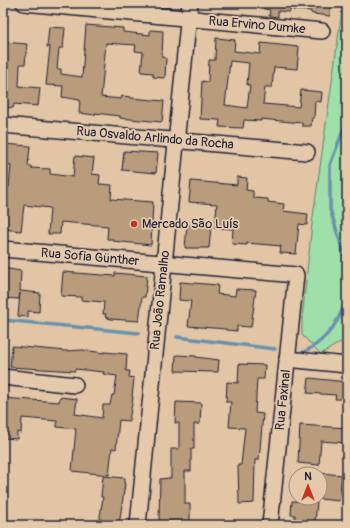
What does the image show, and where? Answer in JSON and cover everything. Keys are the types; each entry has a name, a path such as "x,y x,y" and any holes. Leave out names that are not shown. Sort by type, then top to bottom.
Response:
{"street":[{"name":"Rua Ervino Dumke","path":"24,3 322,31"},
{"name":"Rua João Ramalho","path":"138,525 190,3"},
{"name":"Rua Osvaldo Arlindo da Rocha","path":"3,125 307,152"},
{"name":"Rua Sofia Günther","path":"3,249 296,275"},
{"name":"Rua Faxinal","path":"270,525 296,275"},
{"path":"287,359 347,365"},
{"path":"5,378 75,385"}],"green space":[{"path":"343,3 347,3 347,336 344,340 321,354 302,335 302,319 312,224"}],"building":[{"path":"264,3 291,3 290,12 278,11 278,17 269,16 270,10 264,9"},
{"path":"293,3 331,3 330,16 313,14 311,11 293,10"},
{"path":"86,25 123,28 123,32 150,35 150,30 163,31 162,57 166,58 165,78 153,77 153,73 141,72 143,52 135,51 136,45 106,43 101,97 121,99 122,96 164,101 162,122 120,118 120,116 95,113 95,115 79,113 80,100 62,97 63,86 46,85 50,47 47,47 49,27 65,28 63,48 59,48 57,69 61,69 61,74 82,77"},
{"path":"216,38 235,40 234,51 260,54 261,43 299,47 297,69 274,67 272,87 265,87 263,104 299,107 301,90 322,92 321,102 315,101 314,118 312,118 311,126 302,126 302,123 261,119 261,121 244,120 243,128 219,127 220,120 200,119 202,81 208,82 209,60 215,60","holes":["230,61 249,63 247,85 250,85 247,108 225,105"]},
{"path":"3,42 27,44 25,64 20,64 19,86 40,88 38,106 14,104 13,108 3,107"},
{"path":"3,144 30,146 28,166 31,166 31,168 50,169 50,174 73,177 75,156 94,158 92,174 100,175 99,184 112,185 111,199 153,202 151,245 107,239 108,226 61,222 60,234 48,234 50,208 24,205 21,231 3,229 4,186 9,187 11,165 3,164"},
{"path":"124,151 158,153 156,173 122,170"},
{"path":"237,177 247,178 246,190 253,191 253,198 268,199 268,202 284,204 283,211 308,214 307,225 299,224 296,254 280,253 281,246 247,243 247,245 232,244 233,229 215,228 217,204 189,202 191,181 237,185"},
{"path":"187,225 211,227 209,248 185,248"},
{"path":"3,268 21,271 20,291 40,293 39,312 28,311 28,317 18,316 20,293 19,299 3,298"},
{"path":"63,272 115,276 115,273 147,276 145,297 142,297 139,321 111,319 105,317 106,314 103,314 104,302 81,300 81,297 61,296"},
{"path":"180,282 218,285 217,294 235,296 236,289 256,290 251,327 237,326 237,331 188,326 191,301 179,300"},
{"path":"12,346 66,351 83,350 127,354 126,371 130,371 129,377 134,378 133,397 129,421 119,420 116,449 112,448 109,475 72,471 76,429 57,427 57,421 22,418 21,433 17,432 17,439 3,438 3,398 59,402 60,397 77,399 75,414 102,418 103,405 110,405 112,395 114,395 117,376 103,374 104,372 75,369 75,371 10,367"},
{"path":"176,355 196,356 219,360 218,372 175,371"},
{"path":"239,364 265,365 264,379 257,379 255,413 263,414 259,460 255,460 254,503 239,504 238,465 241,465 245,428 229,427 231,402 226,402 227,382 238,383"},
{"path":"309,378 347,382 347,399 335,399 336,395 307,393"},
{"path":"176,402 201,403 200,424 194,424 194,449 191,449 191,471 185,471 185,504 190,504 190,522 159,521 160,479 171,478 171,449 179,449 179,423 175,423"},
{"path":"300,425 347,428 347,443 321,441 319,465 298,463"},
{"path":"328,474 342,475 339,501 328,500"},
{"path":"103,476 125,478 119,525 104,525 99,523 103,497 101,497"},
{"path":"292,506 317,506 315,522 295,520 295,515 291,515"}],"waterway":[{"path":"347,120 330,165 330,209 347,264"},
{"path":"304,352 320,341 333,327 342,309 347,290"},
{"path":"3,320 139,333"},
{"path":"177,337 275,349"}],"place":[{"name":"Mercado São Luís","path":"134,224"}]}
